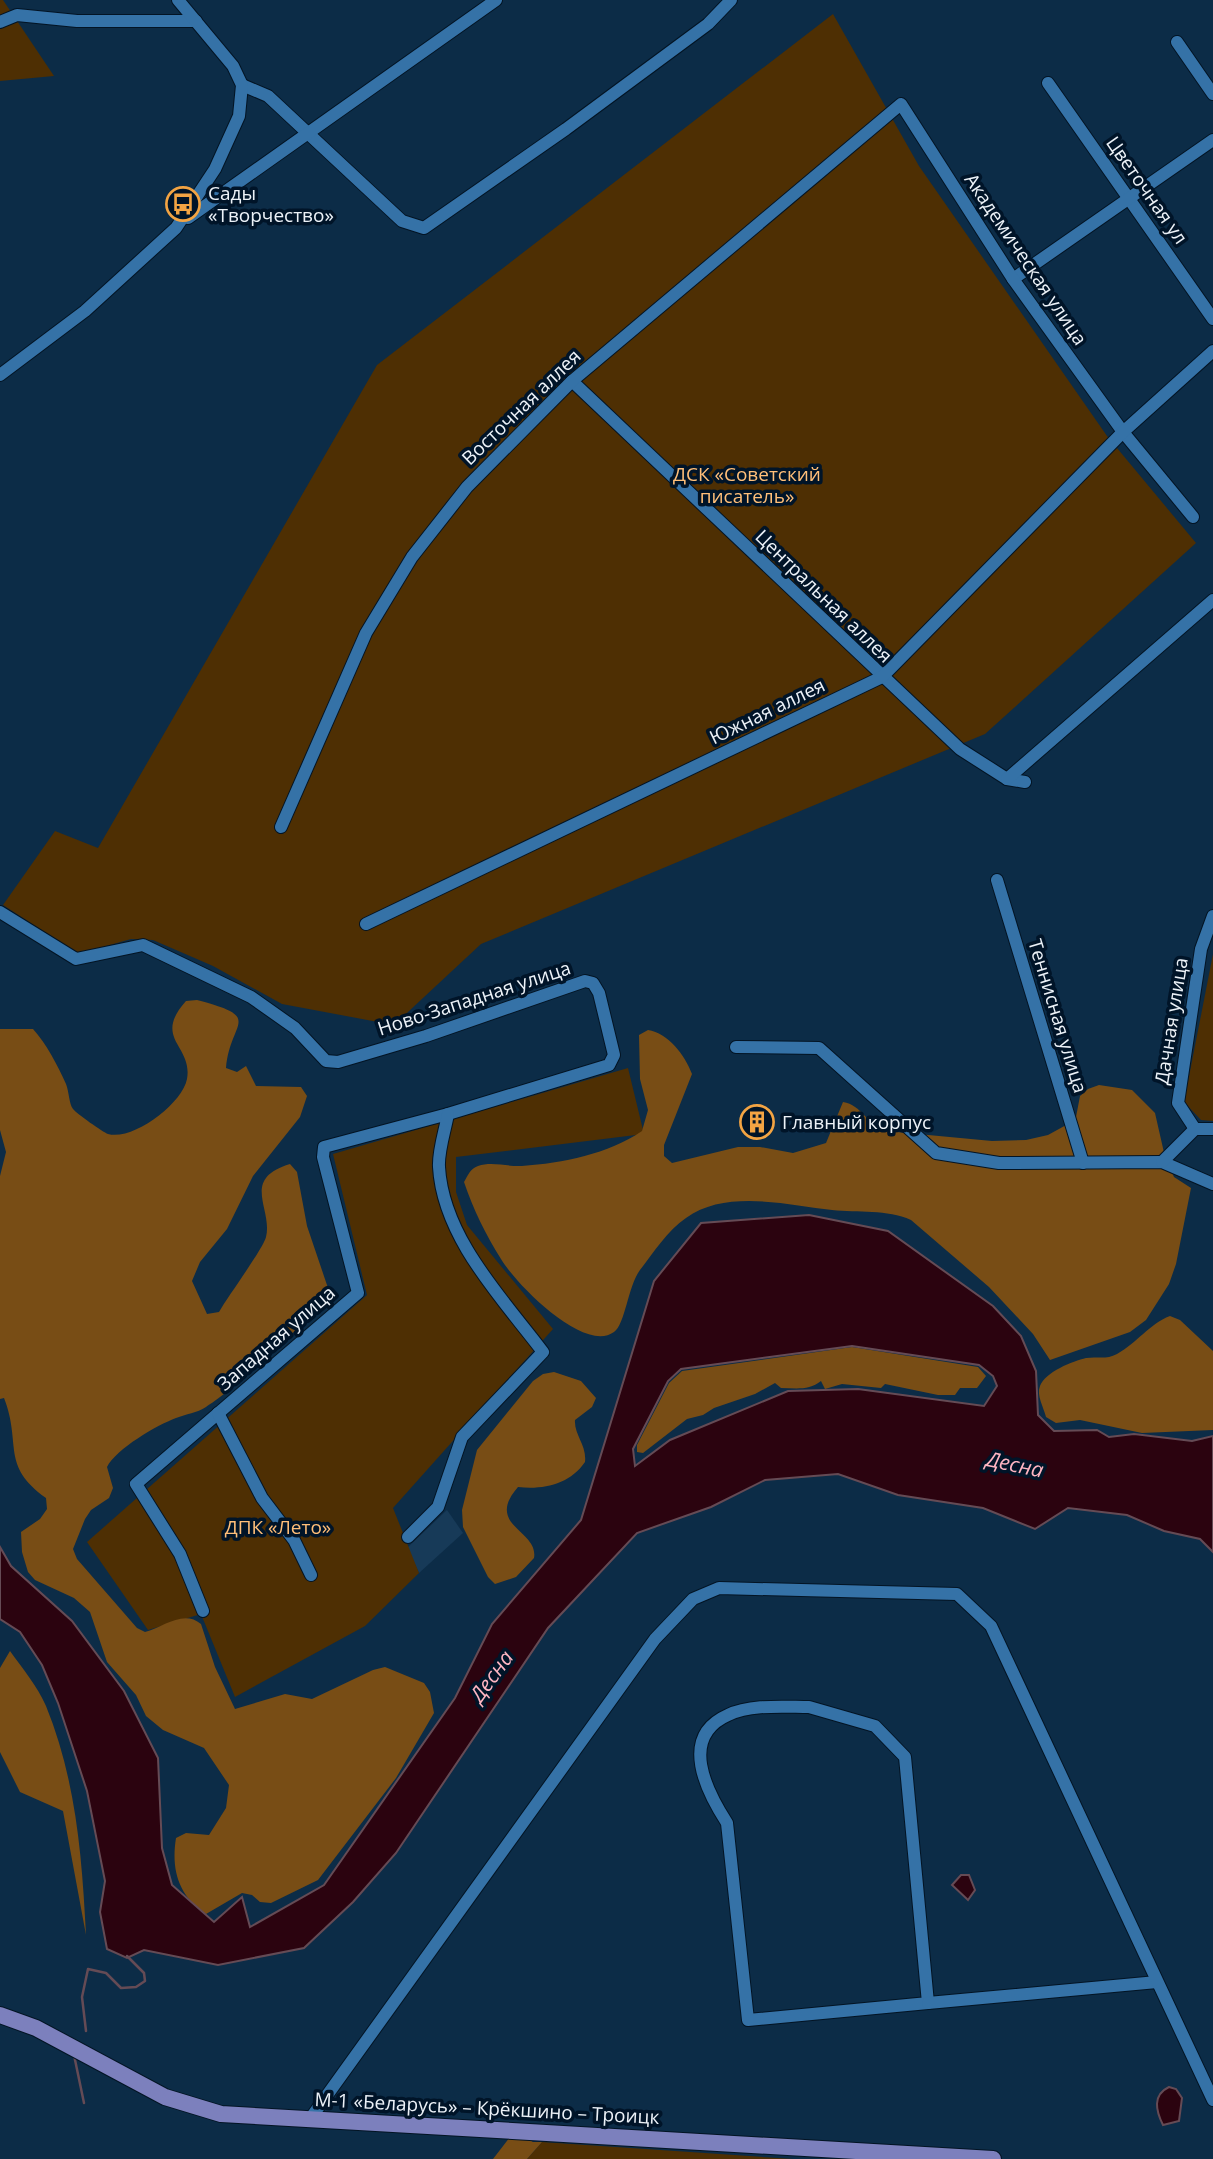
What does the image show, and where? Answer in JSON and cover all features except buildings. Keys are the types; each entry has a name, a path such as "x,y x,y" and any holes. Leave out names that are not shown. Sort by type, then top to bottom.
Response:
{"main road":[{"name":"М-1 «Беларусь» – Крёкшино – Троицк","path":"0,2015 36,2028 165,2097 221,2114 993,2159"}],"street":[{"path":"178,0 233,66 242,85 242,101 234,126 215,169 182,222"},
{"path":"0,375 85,311 182,222 496,0"},
{"path":"242,85 268,96 402,221 424,228 566,130 708,23 731,0"},
{"path":"0,22 17,15 77,21 196,21"},
{"path":"1177,42 1213,94"},
{"name":"Цветочная ул","path":"1048,83 1213,319"},
{"name":"Академическая улица","path":"901,104 1013,279 1120,435 1193,517"},
{"name":"Восточная аллея","path":"281,827 361,645 412,557 467,487 572,381 901,104"},
{"path":"1013,279 1213,140"},
{"name":"Южная аллея","path":"366,924 882,677 1120,435 1213,351"},
{"name":"Центральная аллея","path":"572,381 960,749 1007,779"},
{"path":"1007,779 1213,600"},
{"path":"1007,779 1025,782"},
{"name":"Теннисная улица","path":"997,880 1083,1163"},
{"name":"Ново-Западная улица","path":"0,912 76,959 143,945 251,997 295,1028 326,1061 338,1062 426,1036 585,981 596,987 614,1055 609,1065 448,1114"},
{"name":"Дачная улица","path":"1195,1129 1178,1103 1201,949 1213,916"},
{"path":"736,1047 819,1048 936,1153 999,1163 1162,1162 1213,1184"},
{"path":"408,1537 438,1507 462,1437 543,1352 463,1242 443,1193 439,1165 448,1114"},
{"name":"Западная улица","path":"203,1611 180,1554 135,1483 358,1293 323,1157 324,1147 448,1114"},
{"path":"1162,1162 1195,1129 1213,1129"},
{"path":"218,1413 262,1499 294,1540 311,1575"},
{"path":"310,2119 655,1640 693,1599 719,1588 957,1594 990,1626 1213,2100"},
{"path":"928,2003 905,1757 875,1726 809,1707 767,1708 727,1715 707,1732 700,1752 700,1770 710,1797 727,1823 748,2020 1157,1982"}],"shaded area":[{"path":"197,1000 231,1011 237,1017 238,1023 226,1068 237,1072 246,1066 256,1086 301,1087 307,1096 300,1117 253,1176 227,1229 200,1262 192,1281 207,1314 219,1312 263,1243 267,1226 262,1186 275,1170 290,1164 297,1172 307,1226 328,1288 322,1300 293,1333 219,1398 203,1409 168,1421 148,1432 112,1460 107,1467 113,1488 109,1498 91,1510 73,1549 77,1559 137,1628 145,1632 173,1620 188,1618 201,1624 215,1667 235,1709 285,1694 312,1699 385,1667 424,1683 430,1692 434,1713 396,1778 318,1880 271,1903 260,1902 252,1895 242,1893 206,1914 189,1899 179,1881 175,1860 176,1838 186,1833 209,1835 226,1808 229,1785 204,1748 163,1730 146,1716 136,1695 107,1662 90,1612 74,1598 35,1580 28,1572 22,1552 21,1532 40,1519 47,1509 46,1498 32,1486 17,1464 9,1414 4,1398 0,1399 0,1176 6,1152 0,1130 0,1029 33,1029 47,1048 66,1084 73,1109 105,1133 118,1135 130,1132 155,1118 183,1089 187,1079 187,1067 173,1033 173,1024 186,1001"},
{"path":"648,1030 662,1035 675,1046 692,1074 664,1145 664,1156 672,1163 738,1147 760,1147 793,1153 826,1143 843,1102 855,1107 886,1131 992,1141 1026,1140 1048,1135 1068,1124 1076,1117 1080,1096 1088,1089 1099,1085 1132,1090 1155,1113 1165,1157 1174,1177 1191,1188 1176,1264 1169,1284 1146,1320 1130,1332 1050,1360 1033,1334 989,1287 911,1220 882,1213 738,1201 702,1209 673,1229 640,1270 632,1285 624,1314 614,1332 601,1336 569,1325 535,1298 509,1270 485,1231 464,1182 478,1166 522,1166 569,1160 615,1146 642,1131 648,1110 640,1079 639,1035"},
{"path":"1170,1316 1180,1320 1213,1351 1213,1430 1142,1433 1080,1420 1056,1423 1046,1417 1039,1390 1047,1376 1080,1359 1117,1354"},
{"path":"852,1347 978,1367 986,1376 977,1388 960,1388 955,1395 938,1395 885,1384 881,1388 842,1384 825,1389 821,1381 802,1388 781,1388 775,1383 755,1394 687,1419 643,1453 637,1452 637,1445 669,1383 682,1371"},
{"path":"554,1372 581,1381 596,1398 592,1407 575,1420 585,1462 572,1476 556,1484 518,1487 509,1500 507,1511 509,1519 529,1541 534,1558 516,1577 495,1584 488,1577 463,1527 462,1510 477,1450 533,1381 543,1374"},
{"path":"447,1510 463,1533 419,1573 407,1548"},
{"path":"10,1651 43,1699 64,1762 76,1819 86,1935 63,1811 20,1792 0,1752 0,1668"},
{"path":"521,2135 533,2142 542,2142 527,2159 493,2159 510,2137"}],"green space":[{"path":"0,0 3,0 54,76 0,81"},
{"name":"ДСК «Советский писатель»","path":"833,14 919,166 1107,436 1196,543 985,734 481,944 394,1025 282,1004 213,966 153,940 131,939 78,954 3,905 55,831 98,848 377,365"},
{"path":"1213,954 1213,1121 1201,1120 1184,1102"},
{"name":"ДПК «Лето»","path":"628,1068 644,1134 456,1157 456,1192 467,1225 553,1329 393,1508 419,1573 365,1626 235,1697 201,1614 148,1630 87,1542 367,1295 333,1154"},
{"path":"542,2142 793,2159 527,2159"}],"water":[{"name":"Десна","path":"809,1215 888,1231 993,1306 1021,1336 1036,1371 1038,1415 1054,1431 1097,1430 1109,1437 1134,1434 1192,1441 1213,1436 1213,1552 1200,1539 1164,1531 1127,1515 1068,1508 1035,1529 983,1508 898,1495 838,1474 765,1480 711,1507 637,1533 548,1628 396,1853 353,1902 304,1948 218,1965 144,1950 127,1958 107,1949 100,1912 105,1881 87,1791 58,1703 42,1665 20,1632 0,1619 0,1547 11,1566 72,1621 124,1691 158,1758 162,1848 172,1885 214,1922 242,1897 250,1927 324,1885 455,1698 492,1624 581,1520 654,1281 701,1223","holes":["852,1346 979,1365 993,1376 997,1386 984,1406 858,1389 788,1391 670,1440 635,1466 633,1449 668,1381 681,1369"]},
{"path":"961,1875 969,1875 975,1890 968,1900 952,1885"},
{"path":"1169,2087 1176,2089 1182,2098 1179,2121 1163,2125 1157,2104 1160,2094"}],"waterway":[{"path":"86,2031 82,1997 88,1969 106,1973 121,1988 136,1987 145,1981 144,1973 127,1956"},
{"path":"74,2055 84,2103"}],"place":[{"name":"Сады «Творчество»","path":"183,204"},
{"name":"Главный корпус","path":"757,1122"}]}
